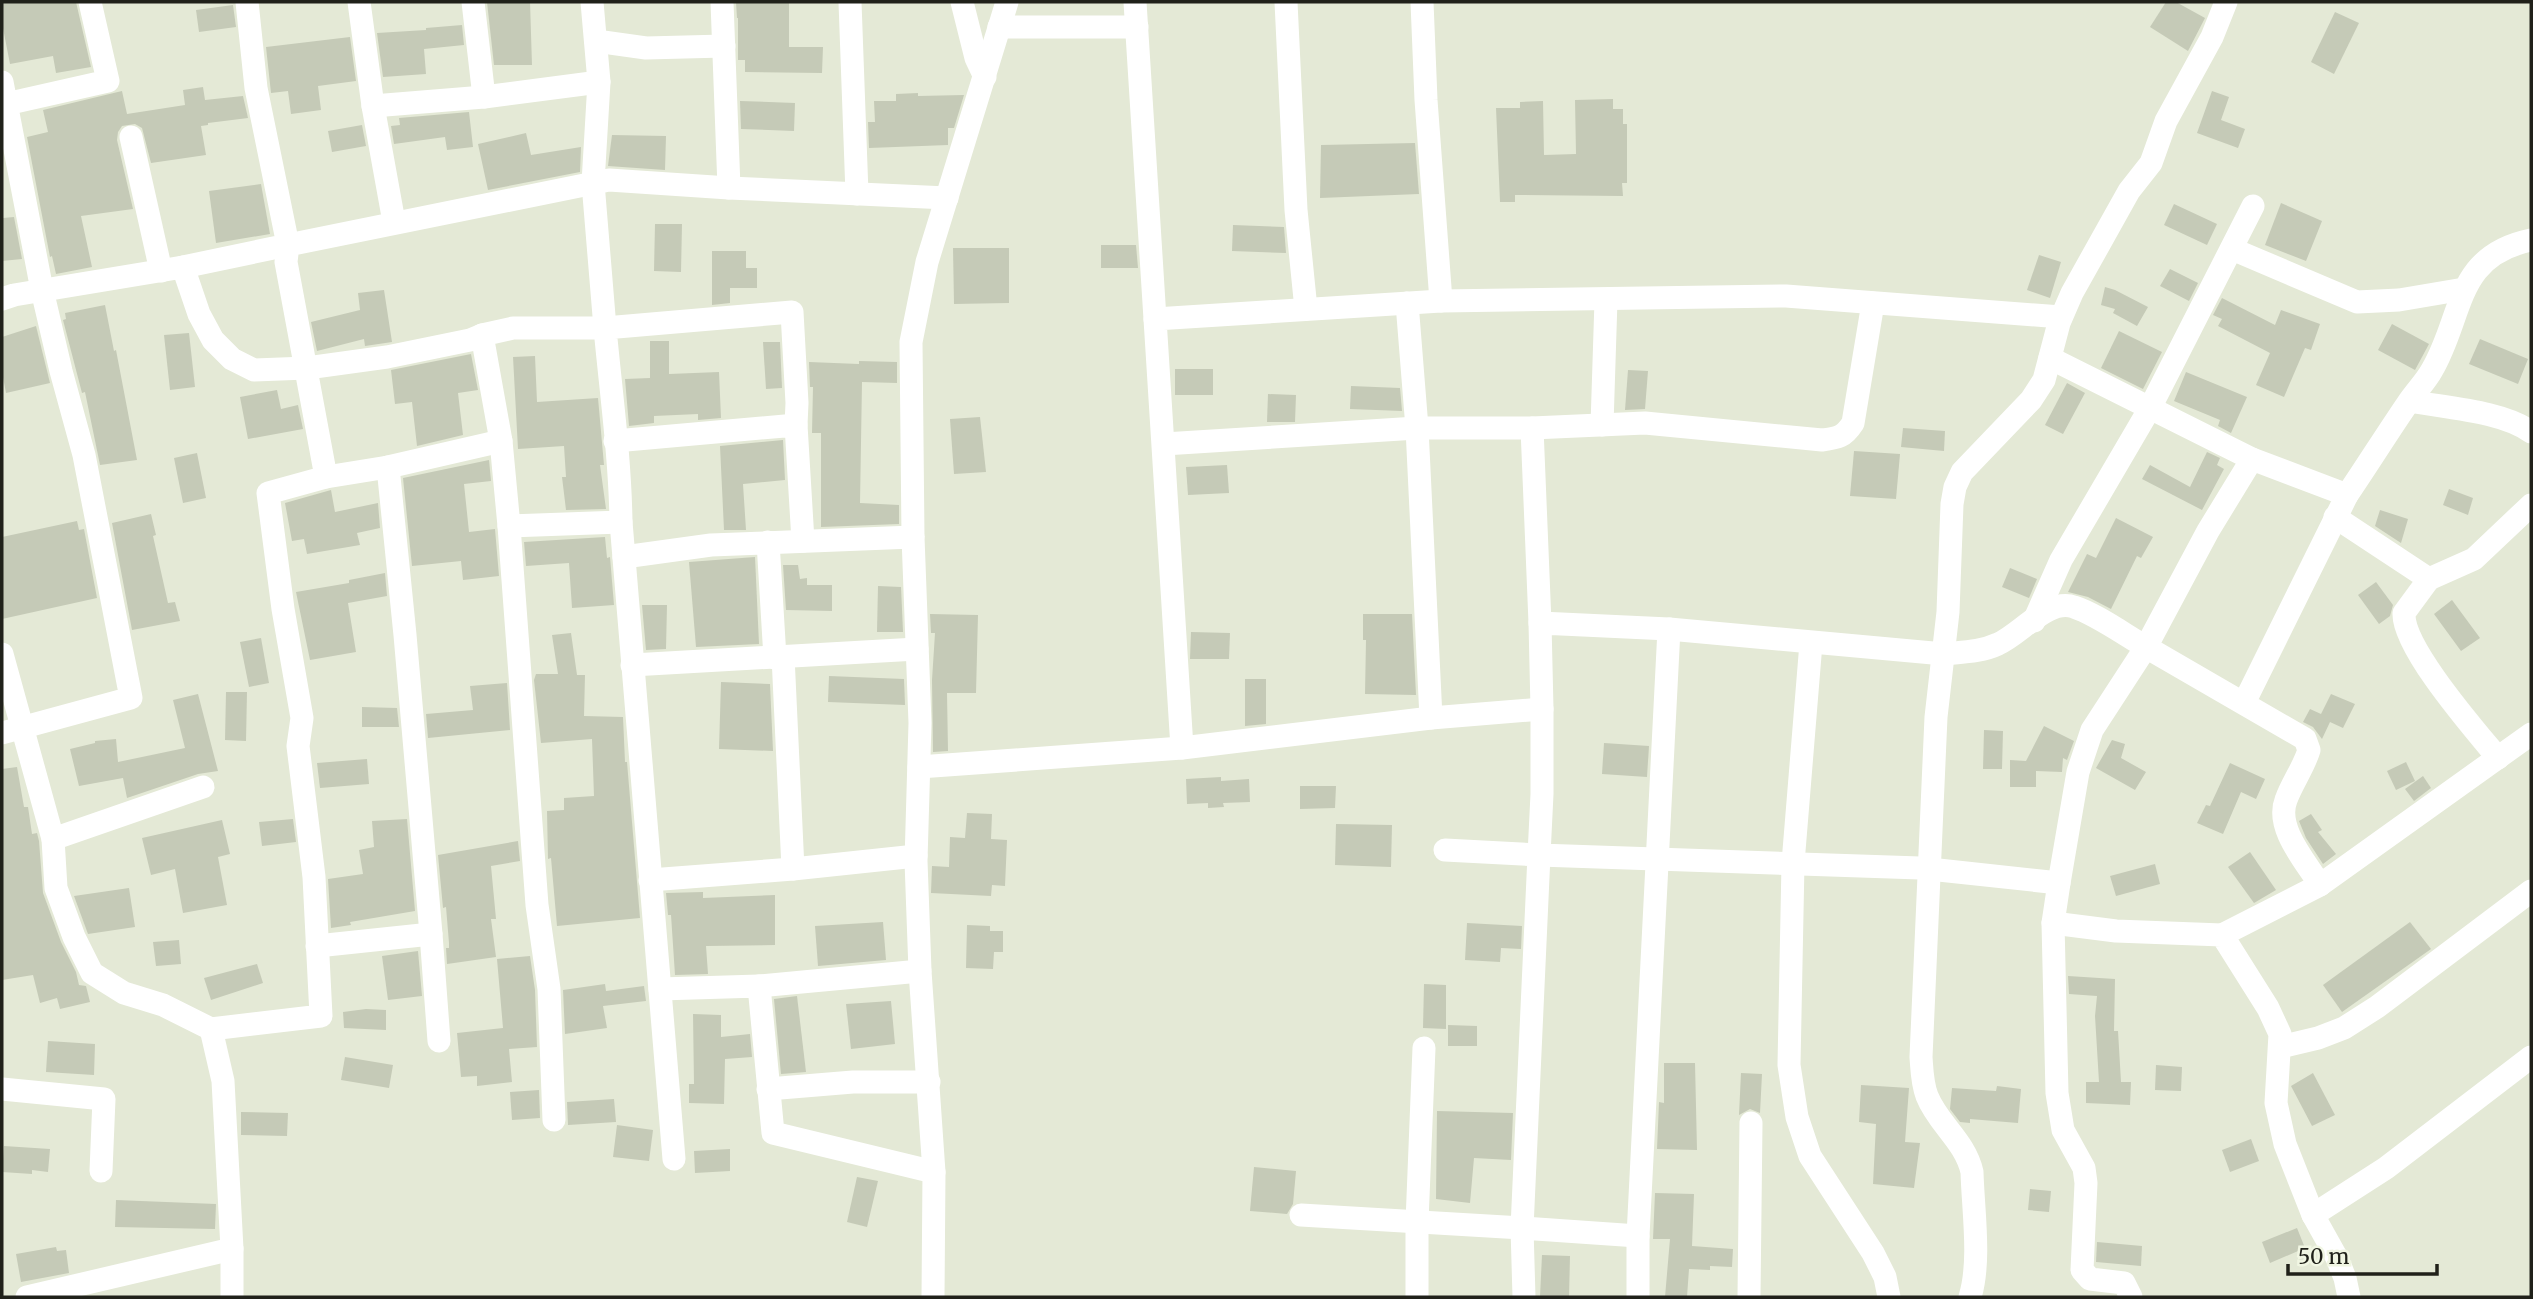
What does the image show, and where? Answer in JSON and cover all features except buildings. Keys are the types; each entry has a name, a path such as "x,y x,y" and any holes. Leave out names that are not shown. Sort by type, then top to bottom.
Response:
{"street":[{"path":"12,731 131,698 84,455 42,290 3,91 108,81 90,2"},
{"path":"247,2 256,88 288,245 286,262 326,477"},
{"path":"359,2 373,106 394,222"},
{"path":"473,2 484,97"},
{"path":"592,2 599,82 593,183 620,472 621,522 632,665 674,1159"},
{"path":"722,2 729,188"},
{"path":"850,2 857,194"},
{"path":"962,2 976,58 985,77"},
{"path":"933,1297 934,1172 920,971 916,856 920,723 913,537 911,342 927,262 1007,2"},
{"path":"1135,2 1182,748"},
{"path":"1286,2 1296,210 1306,309"},
{"path":"1422,2 1426,100 1441,301"},
{"path":"1970,1297 1974,1262 1972,1172 1969,1158 1927,1096 1922,1078 1928,869 1936,717 1948,612 1955,487 1962,472 2031,400 2044,380 2062,317 2072,293 2129,191 2151,163 2165,121 2213,37 2226,2"},
{"path":"999,27 1137,27"},
{"path":"596,41 646,48 724,46"},
{"path":"373,106 484,97 599,82"},
{"path":"131,137 172,269 213,340 232,359 254,370 307,368 387,357 513,328 606,328 792,312 803,541"},
{"path":"2,299 172,269 609,180 947,198"},
{"path":"2034,621 2061,560 2150,408 2253,206"},
{"path":"2244,703 2347,495 2432,370 2464,289 2477,270 2495,254 2531,240"},
{"path":"2232,248 2357,302 2399,300 2464,289"},
{"path":"1155,319 1441,301 1786,296 2062,317"},
{"path":"1602,425 1606,300"},
{"path":"1407,303 1417,428 1431,718"},
{"path":"1164,444 1417,428 1532,428 1645,423 1822,440 1838,438 1846,433 1853,423 1873,303"},
{"path":"482,335 501,441 509,526 537,905 549,989 555,1120"},
{"path":"2050,358 2252,459 2347,495"},
{"path":"2410,401 2497,417 2531,432"},
{"path":"615,441 796,425"},
{"path":"1524,1297 1522,1228 1542,794 1540,623 1532,428"},
{"path":"2,654 12,731 53,839 56,887 74,937 92,973 124,993 163,1005 211,1029 321,1016 314,877 298,746 302,718 283,609 268,493 326,477 388,467 501,441"},
{"path":"2131,1297 2124,1283 2090,1279 2082,1270 2087,1183 2084,1168 2063,1130 2059,1114 2053,923 2078,772 2092,730 2146,647 2208,531 2252,459"},
{"path":"388,467 439,1041"},
{"path":"2498,758 2440,686 2406,629 2404,613 2429,579 2474,559 2531,505"},
{"path":"2335,517 2429,579"},
{"path":"509,526 621,522"},
{"path":"624,556 712,545 913,537"},
{"path":"768,542 779,657 793,869"},
{"path":"1540,623 1669,629 1944,654 1979,651 1997,645 2056,606 2075,607 2300,735 2308,744 2307,756 2286,801 2284,817 2290,835 2320,885"},
{"path":"1638,1297 1638,1236 1669,629"},
{"path":"1811,643 1793,863 1788,1065 1797,1117 1810,1156 1873,1252 1885,1277 1889,1297"},
{"path":"632,665 917,649"},
{"path":"919,767 1182,748 1431,718 1542,709"},
{"path":"2053,923 2116,932 2222,935 2320,885 2531,734"},
{"path":"53,839 203,787"},
{"path":"1445,850 1928,869 2059,883"},
{"path":"650,880 916,856"},
{"path":"2280,1047 2318,1038 2344,1028 2377,1007 2531,891"},
{"path":"317,946 431,934"},
{"path":"2222,935 2275,1021 2280,1034 2275,1083 2285,1144 2313,1215 2337,1258 2349,1297"},
{"path":"660,989 759,986 920,971"},
{"path":"759,986 773,1133 934,1172"},
{"path":"211,1029 223,1081 232,1297"},
{"path":"1417,1297 1417,1222 1424,1048"},
{"path":"2313,1215 2386,1168 2531,1057"},
{"path":"768,1089 853,1082 929,1082"},
{"path":"2,1089 104,1099 101,1171"},
{"path":"1749,1297 1751,1123"},
{"path":"1301,1215 1638,1236"},
{"path":"27,1297 232,1249"}]}
